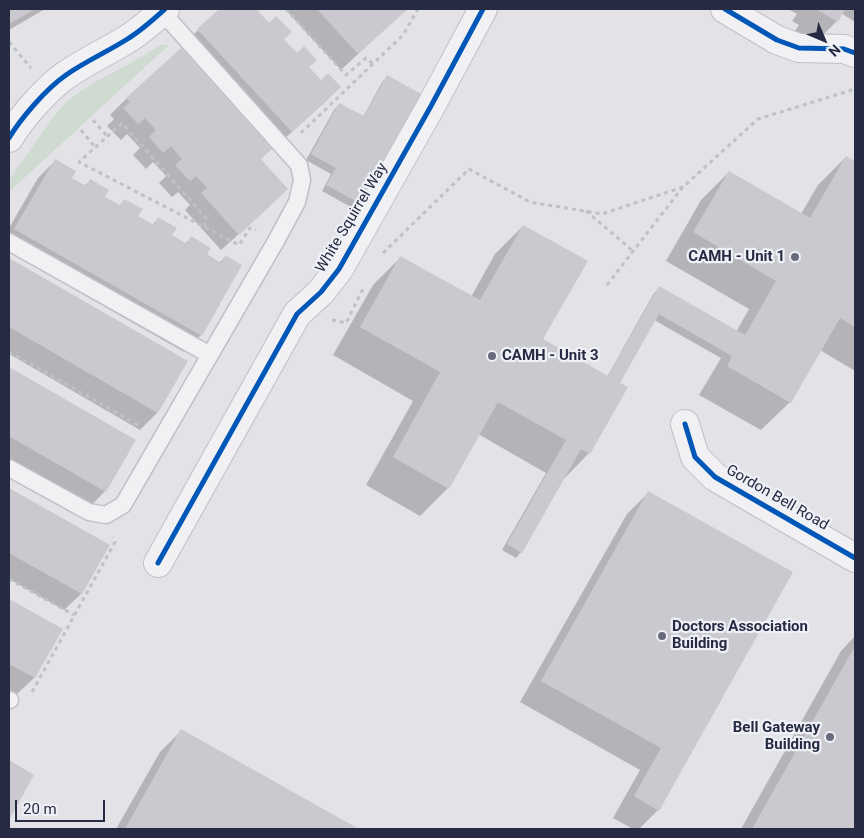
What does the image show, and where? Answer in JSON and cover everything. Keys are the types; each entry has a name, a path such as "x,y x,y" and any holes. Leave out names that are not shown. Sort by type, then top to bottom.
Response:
{"street":[{"name":"White Squirrel Way","path":"158,562 297,314 321,292 338,269 431,106 483,9"},
{"path":"725,9 777,40 799,48 844,49 855,53"},
{"path":"9,138 47,91 64,76 130,38 164,10"},
{"name":"Gordon Bell Road","path":"685,424 695,457 715,477 853,551"}],"lane":[{"path":"9,468 89,512 106,515 123,505 297,202 302,180 299,165 164,10"},
{"path":"9,242 210,355"}],"path":[{"path":"286,9 346,75 366,58 373,64"},
{"path":"284,149 403,35 418,9"},
{"path":"9,42 35,72"},
{"path":"607,285 682,187 758,119 855,89"},
{"path":"93,120 107,136"},
{"path":"206,228 206,218 122,123 79,162 206,228 239,245 247,232"},
{"path":"81,130 96,147"},
{"path":"382,255 469,169 530,202 602,214 682,187"},
{"path":"586,211 633,251"},
{"path":"297,314 346,323 368,280"},
{"path":"9,352 138,426"},
{"path":"9,700 29,698 115,542 106,515"},
{"path":"9,579 74,615"}],"shaded area":[{"path":"161,45 169,45 9,192 9,180 65,103 95,82"}],"building":[{"path":"9,9 35,9 9,24"},
{"path":"219,9 259,9 258,11 269,23 276,16 292,32 284,39 297,53 304,46 317,60 309,67 321,80 328,73 341,87 292,132 197,29"},
{"path":"317,9 408,9 358,54"},
{"path":"816,9 845,9 838,22"},
{"path":"181,48 272,149 261,159 288,189 239,235 201,193 207,188 196,176 190,181 175,165 182,159 171,146 163,153 149,137 156,130 145,118 138,124 123,108 130,102 126,98"},
{"path":"387,75 425,96 365,206 326,185 336,168 311,154 339,103 364,116"},
{"path":"846,156 855,161 855,327 840,318 791,403 727,366 732,356 659,314 620,383 628,387 590,454 581,449 522,553 507,544 566,440 498,402 449,489 393,457 440,372 360,327 400,256 480,300 523,225 588,261 543,339 608,376 659,286 745,335 776,281 693,232 729,171 810,218"},
{"path":"55,159 76,171 72,178 86,186 90,179 109,190 105,197 120,205 124,199 143,209 138,216 154,225 158,217 177,228 172,235 187,244 191,236 211,248 207,254 221,263 225,255 242,265 202,336 14,229"},
{"path":"9,258 188,361 158,413 9,327"},
{"path":"9,367 136,440 106,492 9,436"},
{"path":"9,488 110,545 82,594 9,553"},
{"name":"Doctors Association Building","path":"648,491 793,572 659,811 634,796 661,748 541,681"},
{"path":"9,599 63,629 35,678 9,664"},
{"name":"Bell Gateway Building","path":"855,646 855,829 752,829"},
{"path":"181,729 359,829 125,829"},
{"path":"9,760 34,775 9,820"}],"cycle path":[{"path":"9,138 34,104 58,81 81,65 134,35 165,9"},
{"path":"158,563 297,314 321,292 339,269 431,106 483,9"},
{"path":"725,9 777,40 799,48 844,49 855,53"},
{"path":"685,424 695,457 715,477 855,558"}],"place":[{"name":"CAMH - Unit 1","path":"795,257"},
{"name":"CAMH - Unit 3","path":"492,356"},
{"name":"Doctors Association Building","path":"662,636"},
{"name":"Bell Gateway Building","path":"830,737"}]}
